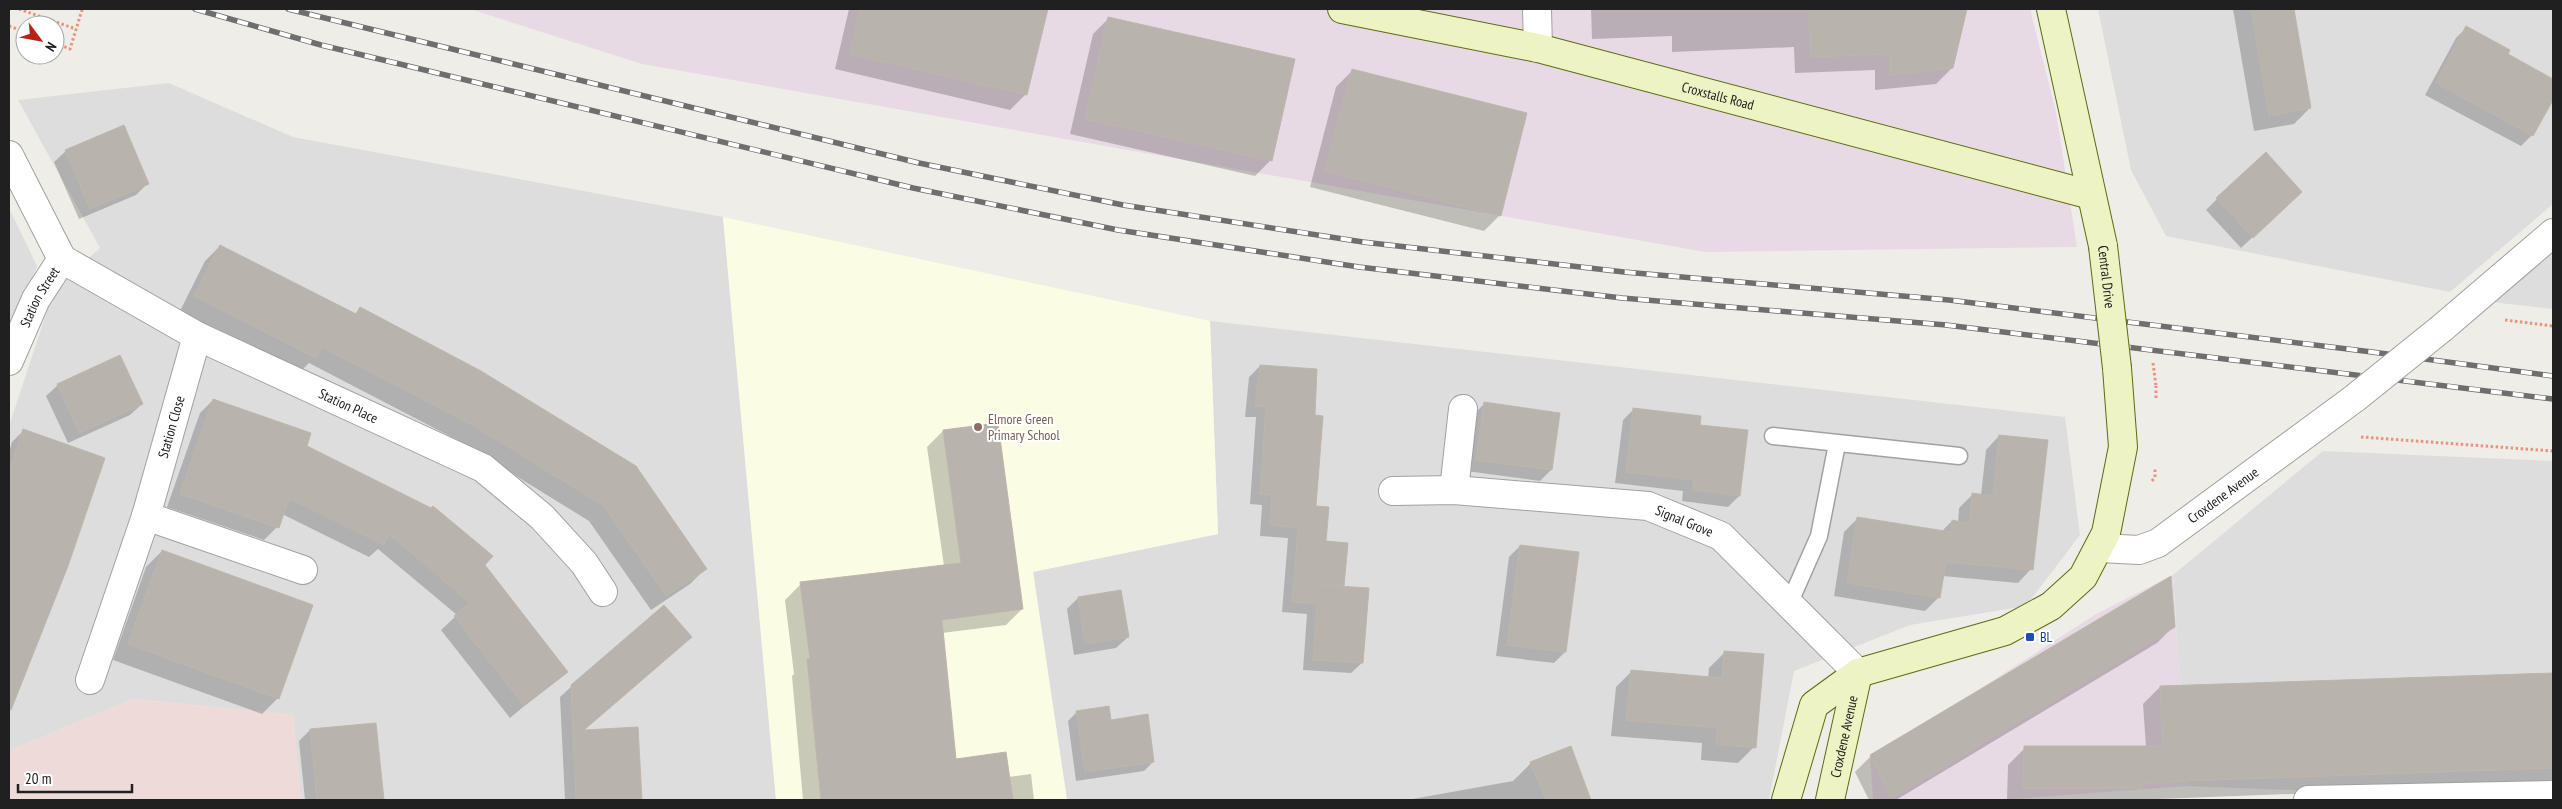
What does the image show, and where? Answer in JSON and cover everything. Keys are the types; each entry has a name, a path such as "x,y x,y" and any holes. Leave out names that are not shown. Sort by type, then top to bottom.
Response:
{"street":[{"name":"Croxstalls Road","path":"1342,9 1538,48 2091,195"},
{"path":"1537,9 1538,48"},
{"name":"Central Drive","path":"2052,9 2103,246 2117,368 2123,447 2106,533 2100,548"},
{"name":"Station Street","path":"9,155 62,258 36,299 9,361"},
{"name":"Croxdene Avenue","path":"1786,800 1814,705 1858,673 2005,631 2051,606 2083,576 2100,548 2139,550 2158,542 2356,398 2442,328 2553,233"},
{"name":"Station Place","path":"62,258 197,336 483,468 542,517 584,563 603,592"},
{"name":"Station Close","path":"90,680 146,516 197,336"},
{"path":"1454,490 1463,409"},
{"name":"Signal Grove","path":"1392,491 1454,490 1648,506 1721,536 1858,673"},
{"path":"146,516 303,570"},
{"name":"Croxdene Avenue","path":"1830,800 1858,673"},
{"path":"2308,800 2553,795"}],"lane":[{"path":"1773,436 1959,456"},
{"path":"1789,604 1820,536 1837,444"}],"path":[{"path":"19,9 76,29"},
{"path":"65,47 70,49 82,10 79,9"},
{"path":"2308,433 2553,451"}],"shaded area":[{"path":"470,9 2030,9 2056,112 2077,247 1705,252 642,64"},
{"path":"2098,9 2553,9 2553,204 2450,292 2166,236 2131,170"},
{"path":"169,83 293,137 723,217 776,800 301,800 293,715 133,699 9,751 9,426 54,290 100,248 18,100"},
{"path":"9,208 37,266 9,335"},
{"name":"Elmore Green Primary School","path":"723,217 1210,321 1218,534 1033,572 1067,800 776,800"},
{"path":"2553,251 2553,309 2491,302"},
{"path":"1210,321 2065,417 2080,535 2026,606 1910,625 1794,671 1769,800 1067,800 1033,571 1218,534"},
{"path":"2323,451 2553,461 2553,800 2186,786 2173,575"},
{"path":"2173,575 2186,786 1999,800 1873,800 1870,755 1981,688 2096,614"},
{"path":"133,699 293,715 301,800 9,800 9,751"}],"building":[{"path":"860,9 1048,9 1027,95 850,54"},
{"path":"1809,9 1967,9 1953,68 1890,75 1890,54 1811,57"},
{"path":"2251,9 2294,9 2311,108 2269,116"},
{"path":"1108,17 1295,59 1272,161 1085,119"},
{"path":"2466,26 2510,50 2508,54 2553,79 2553,100 2533,136 2436,83"},
{"path":"1352,69 1527,113 1501,216 1325,171"},
{"path":"124,125 149,184 90,209 65,150"},
{"path":"2266,152 2302,192 2253,238 2216,198"},
{"path":"220,245 356,314 360,307 481,371 636,466 707,569 666,596 604,506 476,427 322,347 316,358 194,296"},
{"path":"120,355 143,404 79,433 57,384"},
{"path":"1260,365 1317,369 1315,415 1323,416 1316,506 1329,507 1326,541 1348,543 1344,586 1321,585 1369,588 1363,663 1313,660 1317,604 1292,602 1298,528 1270,525 1272,495 1260,494 1266,407 1255,406"},
{"path":"213,399 311,433 307,446 431,508 433,506 493,556 485,565 568,672 524,706 454,616 470,603 389,534 384,545 289,498 279,528 180,494"},
{"path":"1484,402 1560,413 1552,470 1476,460"},
{"path":"1633,408 1701,416 1700,425 1748,430 1740,496 1693,490 1694,480 1626,472"},
{"path":"998,423 1023,609 942,620 956,759 1006,752 1013,800 821,800 807,659 810,659 800,582 961,563 943,430"},
{"path":"23,429 105,458 68,566 11,710 9,709 9,472"},
{"path":"1999,435 2048,440 2033,570 1946,562 1940,598 1847,583 1857,517 1951,532 1952,520 1970,524 1972,493 1993,496"},
{"path":"1520,545 1579,552 1566,652 1507,645"},
{"path":"162,550 313,605 279,699 128,644"},
{"path":"2171,576 2175,627 1891,798 1870,755"},
{"path":"1121,590 1129,637 1085,644 1078,597"},
{"path":"664,605 692,637 584,730 638,727 642,800 576,800 571,685"},
{"path":"1724,651 1764,654 1756,748 1716,744 1717,728 1626,720 1631,670 1722,678"},
{"path":"2553,673 2553,768 2186,781 2141,784 2142,788 2023,788 2024,746 2163,746 2160,686"},
{"path":"1109,706 1111,720 1148,714 1154,762 1085,772 1076,711"},
{"path":"376,723 384,800 317,800 310,729"},
{"path":"1571,746 1591,800 1546,800 1530,762"}],"railway":[{"path":"195,9 321,45 913,188 1118,230 1359,267 1622,298 1946,325 2553,399"},
{"path":"288,9 919,163 1123,205 1363,242 1624,272 1949,300 2553,376"}],"place":[{"name":"Elmore Green Primary School","path":"978,427"},
{"name":"BL","path":"2030,637"}]}
